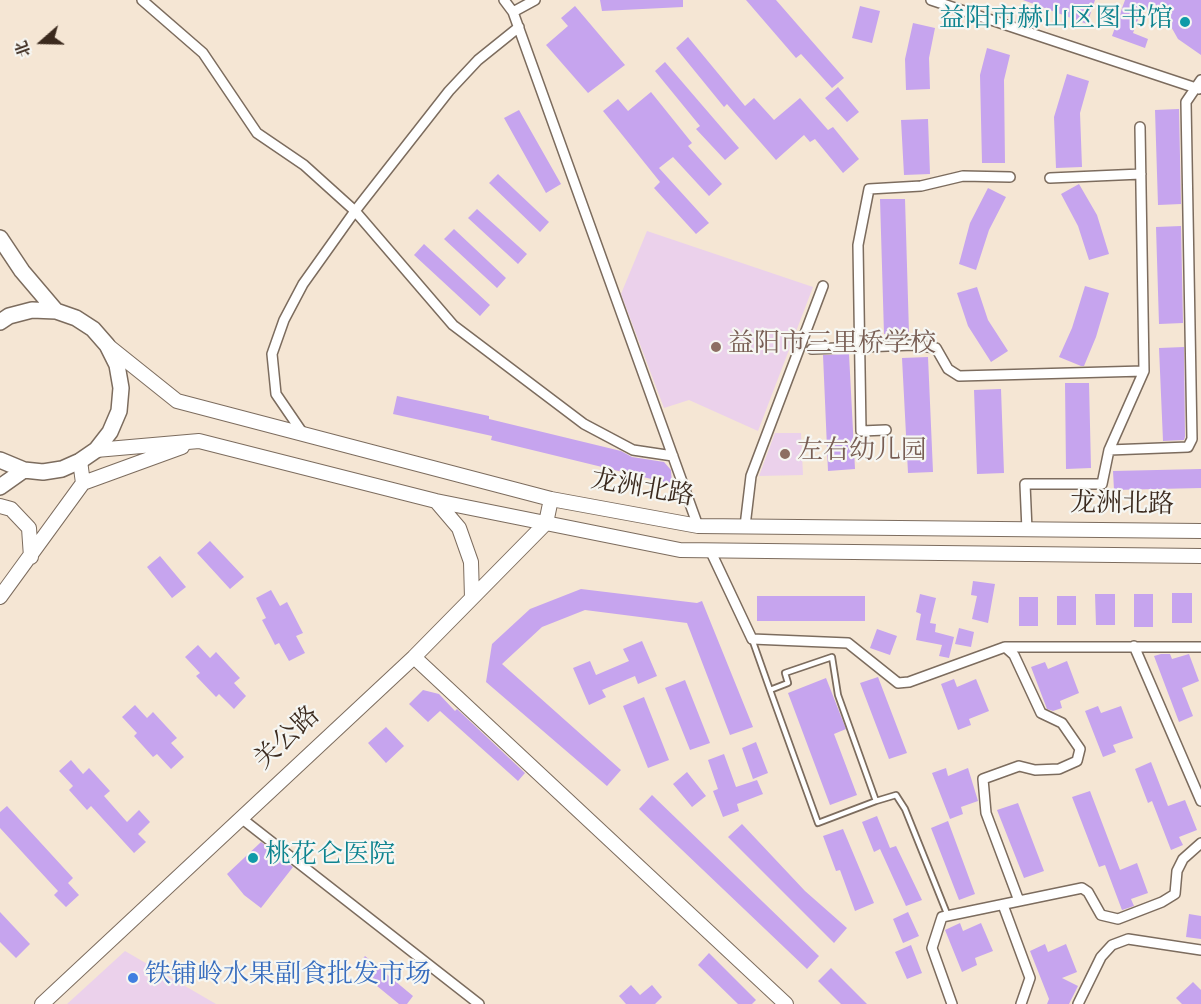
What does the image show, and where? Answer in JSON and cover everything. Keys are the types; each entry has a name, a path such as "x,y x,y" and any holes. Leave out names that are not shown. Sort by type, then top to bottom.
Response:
{"main road":[{"path":"0,238 22,271 56,312"},
{"path":"0,322 9,316 32,310 56,312 76,318 93,329 106,345 117,365 121,388 119,411 110,432 96,450 80,461 62,469 43,472 24,470 0,460"},
{"name":"龙洲北路","path":"106,345 177,401 551,499 698,526 1201,531"},
{"name":"龙洲北路","path":"96,450 199,441 436,501 680,550 1201,556"},
{"path":"0,597 83,483 199,441"},
{"path":"80,461 83,483"},
{"path":"0,487 24,470"},
{"path":"546,523 551,499"},
{"path":"436,501 459,528 471,562 472,598"},
{"path":"0,506 11,509 29,528 31,557"},
{"name":"关公路","path":"42,1004 414,657 546,523"},
{"path":"414,657 786,1004"}],"street":[{"path":"142,0 203,53 257,133 304,165 355,211 453,325 584,424 633,450 673,456"},
{"path":"504,0 513,12 519,27 698,526"},
{"path":"513,12 536,0"},
{"path":"931,0 1200,86 1186,102 1192,439 1188,447 1109,450"},
{"path":"304,435 276,394 272,354 284,320 303,284 355,211 456,83 478,60 519,27"},
{"path":"1027,530 1025,484 1102,484 1109,450 1144,371 1140,127"},
{"path":"1050,178 1141,174"},
{"path":"886,430 861,431 858,245 869,189 921,186 963,176 1010,177"},
{"path":"745,526 751,476 823,286"},
{"path":"812,349 912,345 936,348 948,369 959,376 1144,371"},
{"path":"710,550 752,639 848,643 898,683 909,682 1005,647 1201,646"},
{"path":"1134,646 1201,801"},
{"path":"1005,647 1014,655 1041,713 1062,723 1080,749 1077,761 1059,769 1035,770 1019,766 983,778 986,813 1019,901"},
{"path":"241,818 479,1004"},
{"path":"952,1004 932,948 942,917 1082,888 1088,892 1101,915 1118,919 1162,902 1175,894 1177,871 1183,859 1201,843"},
{"path":"1003,905 1030,978 1021,1004"},
{"path":"1078,1004 1101,957 1112,945 1128,939 1201,950"}],"lane":[{"path":"752,639 818,823 896,795 905,809 948,916"},
{"path":"770,690 788,683 784,673 832,657 838,694 876,801"}],"shaded area":[{"name":"益阳市三里桥学校","path":"647,231 813,287 758,431 689,400 664,408 621,294"},
{"name":"左右幼儿园","path":"775,433 801,433 803,475 759,476"},
{"name":"铁铺岭水果副食批发市场","path":"125,951 216,1004 67,1004"}],"building":[{"path":"600,0 683,0 683,7 602,11"},
{"path":"746,0 776,0 844,78 832,88 801,54 796,58"},
{"path":"1023,0 1095,0 1087,24"},
{"name":"益阳市赫山区图书馆","path":"1125,0 1201,0 1201,55 1178,39 1165,16 1142,9 1133,33 1148,39 1145,48 1112,36"},
{"path":"575,6 625,65 588,93 546,45 568,26 561,18"},
{"path":"860,6 880,11 872,43 852,38"},
{"path":"913,23 935,28 929,58 930,89 906,90 905,59"},
{"path":"688,37 745,106 754,98 774,120 800,98 828,130 833,127 859,159 843,173 815,139 810,142 804,135 776,160 727,104 724,107 676,48"},
{"path":"987,48 1010,55 1004,80 1005,163 982,163 980,75"},
{"path":"665,62 739,148 725,160 696,129 700,126 655,71"},
{"path":"1067,74 1089,81 1080,113 1082,167 1056,168 1054,117"},
{"path":"838,87 859,112 847,122 825,98"},
{"path":"651,92 692,143 688,146 722,184 709,196 673,157 659,168 709,223 696,234 654,188 660,182 603,111 618,99 628,111"},
{"path":"1179,109 1181,204 1158,205 1155,110"},
{"path":"519,110 561,184 546,193 504,118"},
{"path":"928,119 930,174 904,175 901,120"},
{"path":"498,174 549,222 540,232 489,183"},
{"path":"1079,184 1097,215 1109,254 1089,260 1078,226 1061,194"},
{"path":"988,188 1006,197 989,230 976,270 959,264 970,223"},
{"path":"880,199 905,199 909,333 884,334"},
{"path":"477,209 527,254 518,264 468,218"},
{"path":"1181,226 1183,323 1159,324 1156,227"},
{"path":"454,229 506,278 497,288 444,239"},
{"path":"424,244 490,305 480,316 414,255"},
{"path":"1085,286 1109,293 1096,337 1084,366 1081,366 1059,357 1072,328"},
{"path":"977,287 988,320 1008,351 991,362 968,326 957,293"},
{"path":"1184,347 1185,437 1184,440 1163,441 1159,348"},
{"path":"849,354 855,469 828,471 823,355"},
{"path":"928,357 933,472 908,473 902,358"},
{"path":"1065,383 1089,383 1091,468 1066,469"},
{"path":"1001,389 1004,473 977,474 974,390"},
{"path":"397,396 489,416 489,419 621,451 632,457 664,462 671,470 672,484 491,440 492,436 393,414"},
{"path":"1201,469 1201,488 1114,490 1113,471"},
{"path":"210,541 244,577 230,589 197,553"},
{"path":"160,556 186,587 172,598 147,567"},
{"path":"973,581 995,584 988,623 972,619 977,596 971,595"},
{"path":"581,589 697,603 702,601 753,727 730,735 687,623 585,610 542,627 502,664 621,770 607,786 486,682 492,644 530,609"},
{"path":"271,590 280,606 287,602 303,633 296,636 305,653 289,661 279,643 275,645 262,620 266,618 256,598"},
{"path":"1172,593 1192,593 1192,623 1172,623"},
{"path":"920,594 936,598 930,623 936,624 935,632 954,637 949,658 939,656 942,645 916,640 921,614 916,612"},
{"path":"1095,594 1115,594 1115,625 1096,625"},
{"path":"1134,594 1153,594 1153,627 1134,627"},
{"path":"757,596 865,596 865,621 757,621"},
{"path":"1057,596 1076,596 1076,625 1057,625"},
{"path":"1019,597 1038,597 1038,626 1019,626"},
{"path":"959,628 974,632 971,647 955,644"},
{"path":"877,629 897,636 890,655 870,648"},
{"path":"642,641 657,676 638,684 635,676 602,690 606,697 589,705 573,668 590,661 596,675 629,661 623,649"},
{"path":"198,645 210,658 216,652 240,678 234,683 246,696 234,709 219,694 216,697 196,676 200,673 185,657"},
{"path":"1170,654 1172,659 1189,654 1199,681 1182,688 1193,716 1179,722 1154,656"},
{"path":"1067,661 1079,693 1060,701 1062,708 1053,711 1047,709 1031,667 1045,662 1048,669"},
{"path":"878,677 907,753 889,759 860,683"},
{"path":"826,678 846,729 834,734 857,795 830,805 788,693"},
{"path":"954,679 957,687 976,679 989,711 969,719 971,725 958,730 941,684"},
{"path":"685,680 710,743 690,750 665,688"},
{"path":"423,690 439,694 525,773 518,781 440,711 428,722 409,704"},
{"path":"644,697 669,760 648,768 623,706"},
{"path":"135,705 147,718 153,712 177,738 171,743 184,757 171,769 157,754 153,757 134,736 137,733 122,717"},
{"path":"1098,706 1101,713 1121,706 1133,738 1113,745 1116,752 1103,757 1085,711"},
{"path":"386,727 404,746 386,763 368,743"},
{"path":"756,742 768,773 753,779 742,748"},
{"path":"724,754 736,787 757,780 763,794 737,804 739,811 723,817 713,791 718,789 708,760"},
{"path":"71,760 83,774 89,768 110,791 104,796 127,822 139,810 150,822 138,834 146,842 134,853 91,806 87,810 69,790 73,786 59,771"},
{"path":"1151,762 1168,806 1185,800 1197,830 1179,837 1183,845 1171,850 1152,801 1148,803 1135,769"},
{"path":"946,768 948,776 968,768 978,801 961,807 963,814 950,819 932,773"},
{"path":"687,772 706,796 692,807 673,784"},
{"path":"1090,791 1120,870 1137,863 1148,893 1131,899 1134,906 1122,910 1105,865 1099,867 1072,797"},
{"path":"652,795 819,956 807,969 639,809"},
{"path":"1018,803 1044,871 1024,878 997,810"},
{"path":"7,806 73,878 68,883 79,895 66,907 54,895 58,891 0,828 0,812"},
{"path":"877,816 890,848 896,846 922,900 906,906 880,849 874,852 862,822"},
{"path":"948,821 975,894 959,900 931,828"},
{"path":"742,824 805,891 847,928 834,943 728,837"},
{"path":"843,829 874,903 855,911 840,870 836,871 823,836"},
{"path":"261,842 293,867 261,908 244,895 227,874"},
{"path":"0,912 30,944 16,958 0,942"},
{"path":"908,912 919,936 903,943 893,919"},
{"path":"1189,914 1201,916 1201,939 1186,937"},
{"path":"960,923 963,931 981,923 993,951 975,958 977,965 962,972 945,930"},
{"path":"1045,944 1048,952 1066,944 1077,972 1062,978 1078,986 1069,1004 1047,1004 1049,999 1030,951"},
{"path":"911,945 922,973 907,979 895,952"},
{"path":"709,953 756,1000 752,1004 738,1004 698,965"},
{"path":"365,956 413,996 407,1004 399,1004 355,968"},
{"path":"831,968 867,1004 841,1004 818,981"},
{"path":"1193,982 1201,990 1201,1004 1182,1004 1176,998"},
{"path":"631,985 640,995 652,985 662,997 655,1004 626,1004 619,996"}],"place":[{"name":"益阳市赫山区图书馆","path":"1185,22"},
{"name":"益阳市三里桥学校","path":"716,347"},
{"name":"左右幼儿园","path":"785,454"},
{"name":"桃花仑医院","path":"253,858"},
{"name":"铁铺岭水果副食批发市场","path":"133,978"}]}
